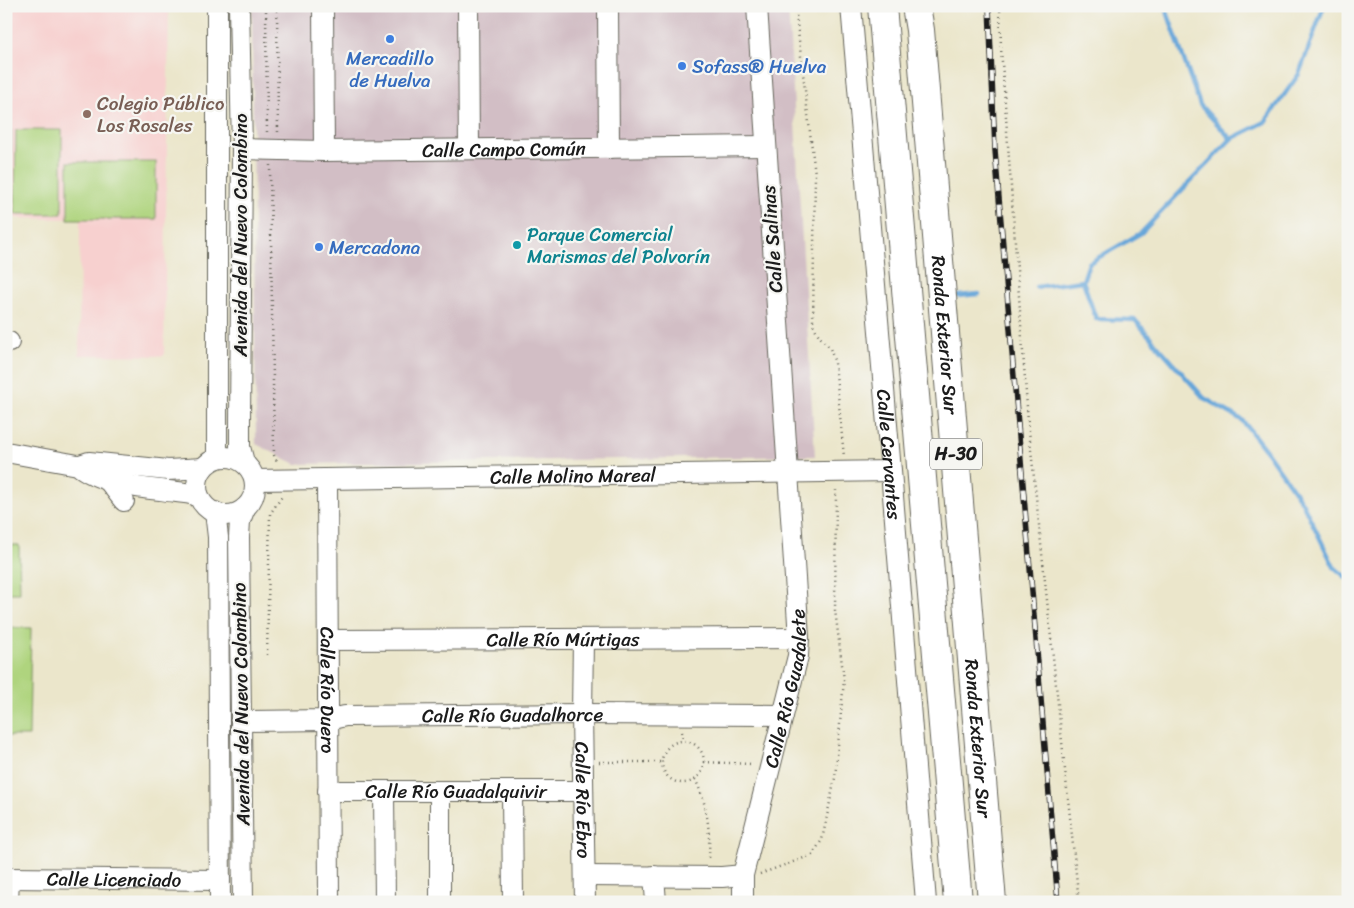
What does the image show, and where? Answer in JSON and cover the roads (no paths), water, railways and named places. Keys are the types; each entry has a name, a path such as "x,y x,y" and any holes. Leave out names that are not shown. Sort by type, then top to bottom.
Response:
{"highway":[{"name":"Ronda Exterior Sur","path":"882,6 958,902"},
{"name":"Ronda Exterior Sur","path":"916,6 923,60 959,484 992,902"}],"street":[{"name":"Avenida del Nuevo Colombino","path":"210,463 217,6"},
{"name":"Avenida del Nuevo Colombino","path":"240,6 242,149 240,448 244,462"},
{"path":"323,6 324,151"},
{"path":"468,6 468,149"},
{"path":"608,6 609,148"},
{"name":"Calle Salinas","path":"757,6 787,472"},
{"name":"Calle Cervantes","path":"851,6 926,902"},
{"name":"Calle Campo Común","path":"242,149 273,142 324,151 766,146"},
{"path":"6,452 78,466 86,472 144,489 188,492 199,496"},
{"path":"78,466 88,462 182,470 210,463 226,456 235,458 244,462 255,480 254,495 245,508 231,514 215,512 203,503 197,486 199,477 210,463"},
{"path":"131,485 144,468"},
{"name":"Calle Molino Mareal","path":"255,480 891,470"},
{"name":"Calle Río Guadalete","path":"743,902 783,715 798,656 799,638 787,472"},
{"name":"Calle Río Duero","path":"327,479 329,902"},
{"name":"Avenida del Nuevo Colombino","path":"243,902 239,537 240,521 245,508"},
{"name":"Avenida del Nuevo Colombino","path":"215,512 218,537 220,902"},
{"name":"Calle Río Múrtigas","path":"328,640 799,638"},
{"name":"Calle Río Ebro","path":"583,639 582,714 585,902"},
{"name":"Calle Río Guadalhorce","path":"242,721 328,720 345,716 783,715"},
{"name":"Calle Río Guadalquivir","path":"328,791 583,791"},
{"path":"384,791 385,902"},
{"path":"440,791 440,902"},
{"path":"512,791 513,902"},
{"path":"584,876 722,877 749,875"},
{"path":"654,876 656,902"},
{"path":"8,878 8,902"},
{"name":"Calle Licenciado","path":"8,878 220,880"}],"waterway":[{"path":"1165,6 1200,105 1231,139"},
{"path":"1324,6 1299,74 1265,122 1231,139 1141,233 1089,263 1083,281 1096,319 1135,320 1204,398 1242,420 1302,502 1334,567 1348,579"},
{"path":"1036,287 1083,281"},
{"path":"958,296 979,294"}],"railway":[{"path":"989,6 995,150 1058,902"}],"place":[{"name":"Mercadillo de Huelva","path":"390,39"},
{"name":"Sofass® Huelva","path":"682,66"},
{"name":"Colegio Público Los Rosales","path":"87,114"},
{"name":"Parque Comercial Marismas del Polvorín","path":"517,245"},
{"name":"Mercadona","path":"319,247"}]}
